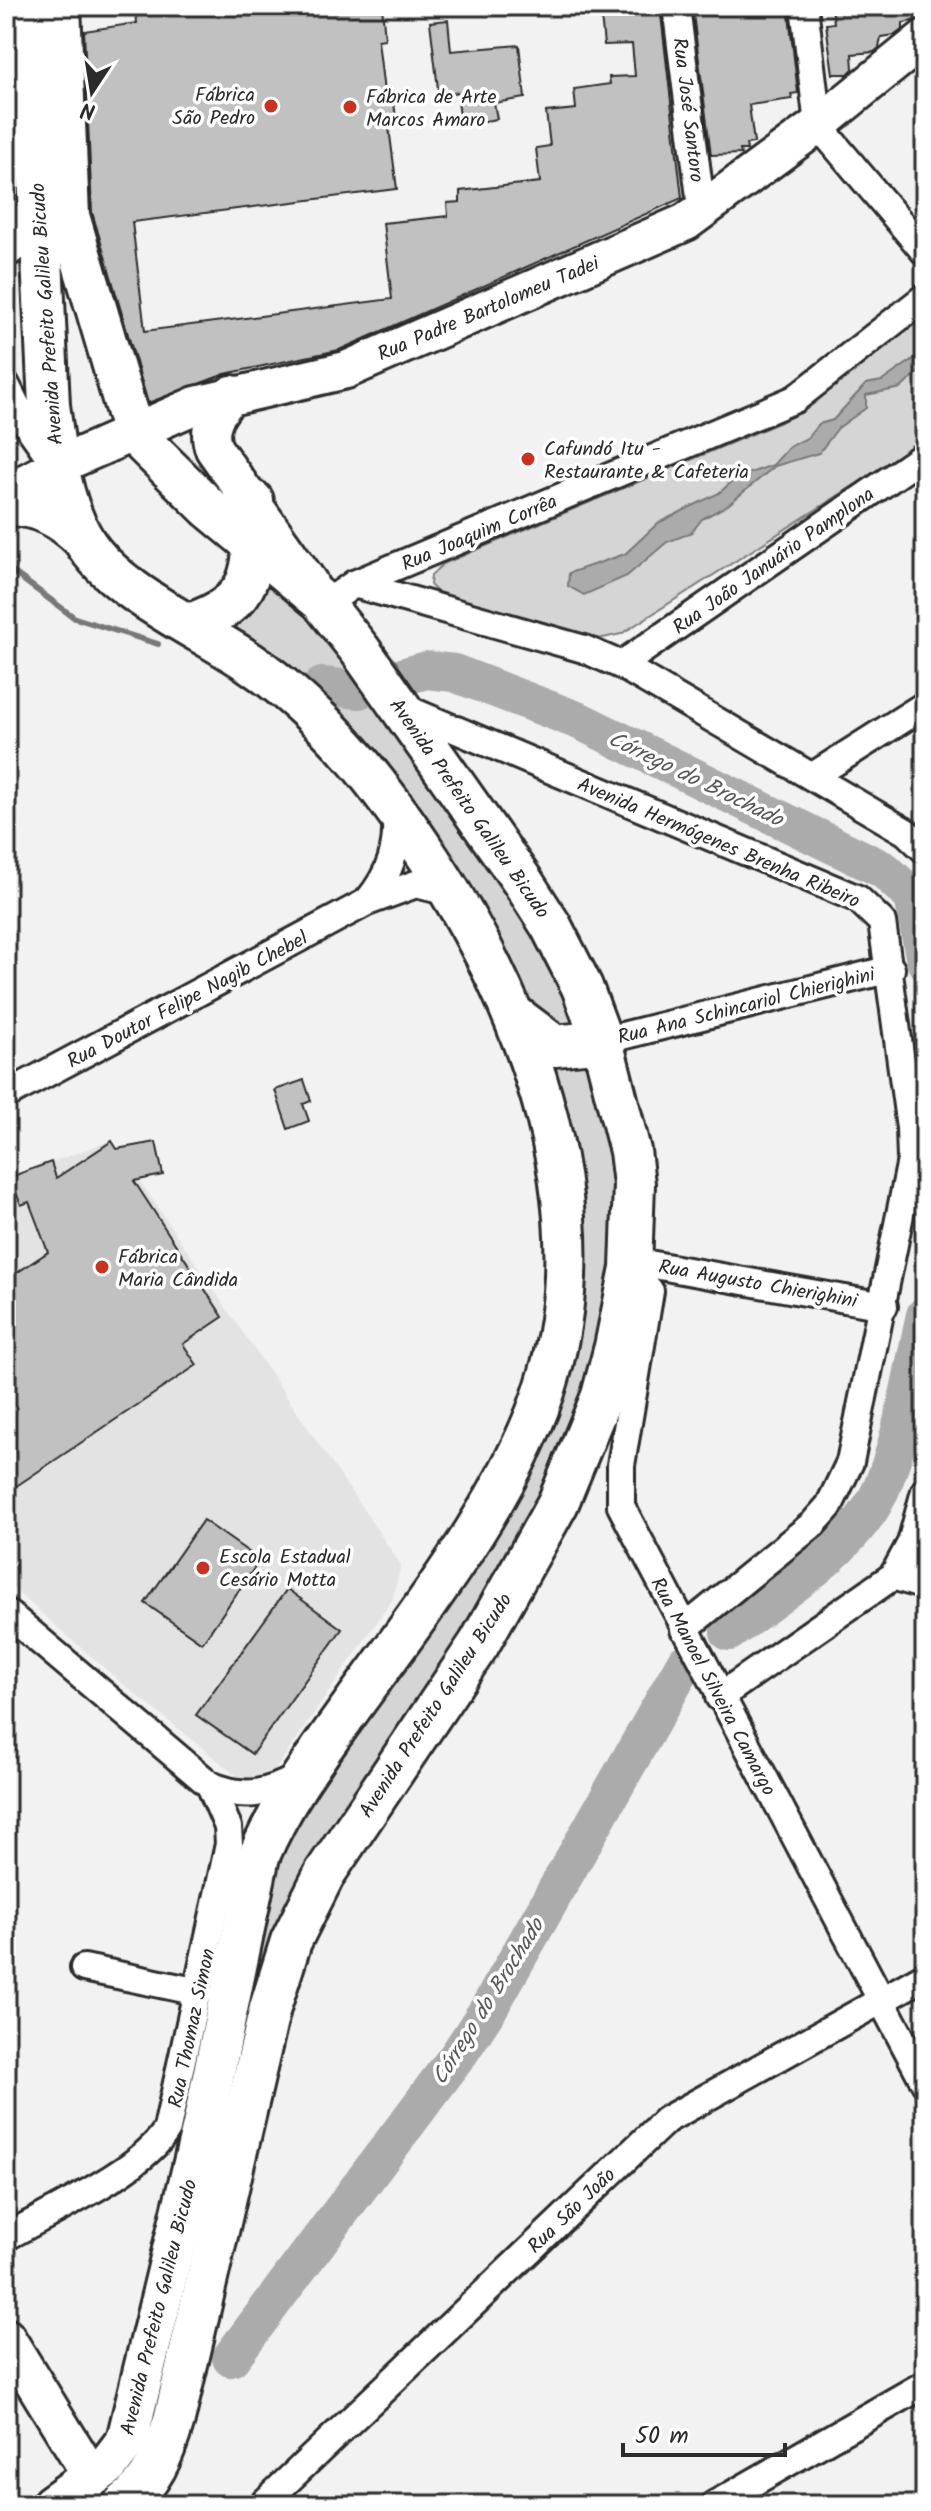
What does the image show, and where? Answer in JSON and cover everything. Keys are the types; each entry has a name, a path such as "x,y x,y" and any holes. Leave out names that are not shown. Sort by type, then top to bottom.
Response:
{"main road":[{"name":"Avenida Prefeito Galileu Bicudo","path":"30,6 49,405 57,466 83,539 123,580 280,684 321,721 395,809 453,893 515,1016 540,1089 562,1212 566,1288 559,1337 548,1381 494,1500 302,1776 272,1825 251,1881 202,2130 131,2426 103,2491 52,2505"},
{"name":"Avenida Prefeito Galileu Bicudo","path":"60,6 69,216 133,433 208,507 254,547 333,597 400,706 551,926 582,987 602,1041 630,1151 635,1223 632,1264 602,1396 558,1503 479,1644 325,1873 291,1941 266,2023 174,2420 166,2446 145,2487 123,2505"},
{"name":"Rua Padre Bartolomeu Tadei","path":"6,493 57,466 196,405 232,394 346,370 702,213 925,38"},
{"path":"6,246 39,211"},
{"path":"232,394 213,419 212,442 253,501 333,597"},
{"path":"189,624 223,611 237,601 248,575 254,547 253,501"},
{"path":"6,505 35,508 53,515 83,539"},
{"path":"515,1016 555,1046 602,1041"},
{"path":"6,2337 103,2491"}],"street":[{"name":"Rua José Santoro","path":"676,6 702,213"},
{"path":"804,6 818,125 925,252"},
{"name":"Rua Joaquim Corrêa","path":"333,597 795,399 925,297"},
{"path":"6,385 25,422 57,466"},
{"name":"Rua João Januário Pamplona","path":"621,665 925,455"},
{"path":"333,597 584,649 621,665 813,776 906,832 925,850"},
{"path":"813,776 925,705"},
{"name":"Avenida Hermógenes Brenha Ribeiro","path":"400,706 858,899 882,922 891,969 911,1160 884,1306 850,1462 829,1506 813,1524 684,1629"},
{"name":"Rua Doutor Felipe Nagib Chebel","path":"367,902 391,867 397,840 395,809"},
{"name":"Rua Doutor Felipe Nagib Chebel","path":"6,1095 367,902 416,884 453,893"},
{"name":"Rua Ana Schincariol Chierighini","path":"602,1041 891,969"},
{"name":"Rua Augusto Chierighini","path":"632,1264 884,1306"},
{"name":"Rua Manoel Silveira Camargo","path":"632,1264 650,1291 621,1465 621,1506 925,2083"},
{"path":"719,1697 893,1576 911,1543 925,1491"},
{"path":"893,1576 925,1586"},
{"name":"Rua Thomaz Simon","path":"6,1612 210,1785 234,1794 257,1795 302,1776"},
{"name":"Rua Thomaz Simon","path":"6,2237 126,2168 161,2140 173,2113 229,1844 228,1827 210,1785"},
{"path":"84,1968 199,1992"},
{"name":"Rua São João","path":"262,2505 666,2120 925,1976"},
{"path":"714,2505 925,2384"}],"shaded area":[{"path":"925,314 925,440 621,634 594,640 574,637 439,594 430,585 431,575 443,564 781,422 812,403"},
{"path":"925,355 925,366 901,388 866,395 866,408 838,428 819,453 775,466 728,505 702,519 691,533 667,542 627,576 584,595 568,586 569,573 625,554 658,523 719,493 736,478 773,465 789,447 807,438 819,424 833,420 866,384 882,381 918,356"},
{"path":"268,572 292,591 549,941 613,1143 616,1252 599,1349 544,1508 347,1815 153,2449 111,2491 273,1870 304,1805 386,1690 573,1351 509,972 223,626 241,618 253,606"},
{"name":"Escola Estadual Cesário Motta","path":"112,1140 401,1565 392,1600 273,1773 262,1780 249,1781 238,1777 118,1680 6,1582 6,1179"}],"building":[{"path":"135,6 382,6 385,39 378,40 384,92 393,92 396,120 388,120 397,189 132,222 145,331 392,299 383,223 448,216 447,203 460,202 460,191 540,182 536,148 550,146 546,112 576,109 574,89 610,84 609,77 635,76 632,44 604,45 600,6 660,6 682,198 339,350 225,374 148,403 92,212 84,31 137,23"},
{"path":"692,6 788,6 798,93 791,94 792,99 749,105 754,143 746,144 747,150 740,150 741,154 711,155"},
{"path":"832,6 925,6 925,18 903,23 903,29 895,35 881,37 879,48 874,52 852,54 853,69 848,74 833,74 826,24 834,23"},
{"path":"448,20 451,51 519,45 525,98 494,103 497,119 461,125 457,92 439,97 430,22"},
{"path":"304,1080 311,1101 303,1104 309,1121 288,1129 275,1090"},
{"name":"Fábrica Maria Cândida","path":"112,1141 117,1149 156,1142 163,1175 134,1181 223,1317 183,1344 197,1365 6,1493 6,1280 48,1252 29,1202 21,1205 10,1177 51,1162 56,1178"},
{"path":"203,1520 260,1560 202,1643 145,1603"},
{"path":"287,1589 342,1629 252,1754 196,1715"}],"waterway":[{"name":"Córrego do Brochado","path":"6,567 75,618 158,644"},
{"name":"Córrego do Brochado","path":"405,676 427,670 454,673 582,722 884,870 913,897 925,961"},
{"name":"Córrego do Brochado","path":"322,686 359,690"},
{"name":"Córrego do Brochado","path":"729,1632 824,1560 871,1508 881,1490 897,1442 925,1315"},
{"name":"Córrego do Brochado","path":"231,2358 459,2054 489,2008 685,1663"}],"place":[{"name":"Fábrica São Pedro","path":"271,106"},
{"name":"Fábrica de Arte Marcos Amaro","path":"350,107"},
{"name":"Cafundó Itu - Restaurante & Cafeteria","path":"528,459"},
{"name":"Fábrica Maria Cândida","path":"102,1267"},
{"name":"Escola Estadual Cesário Motta","path":"203,1568"}]}
